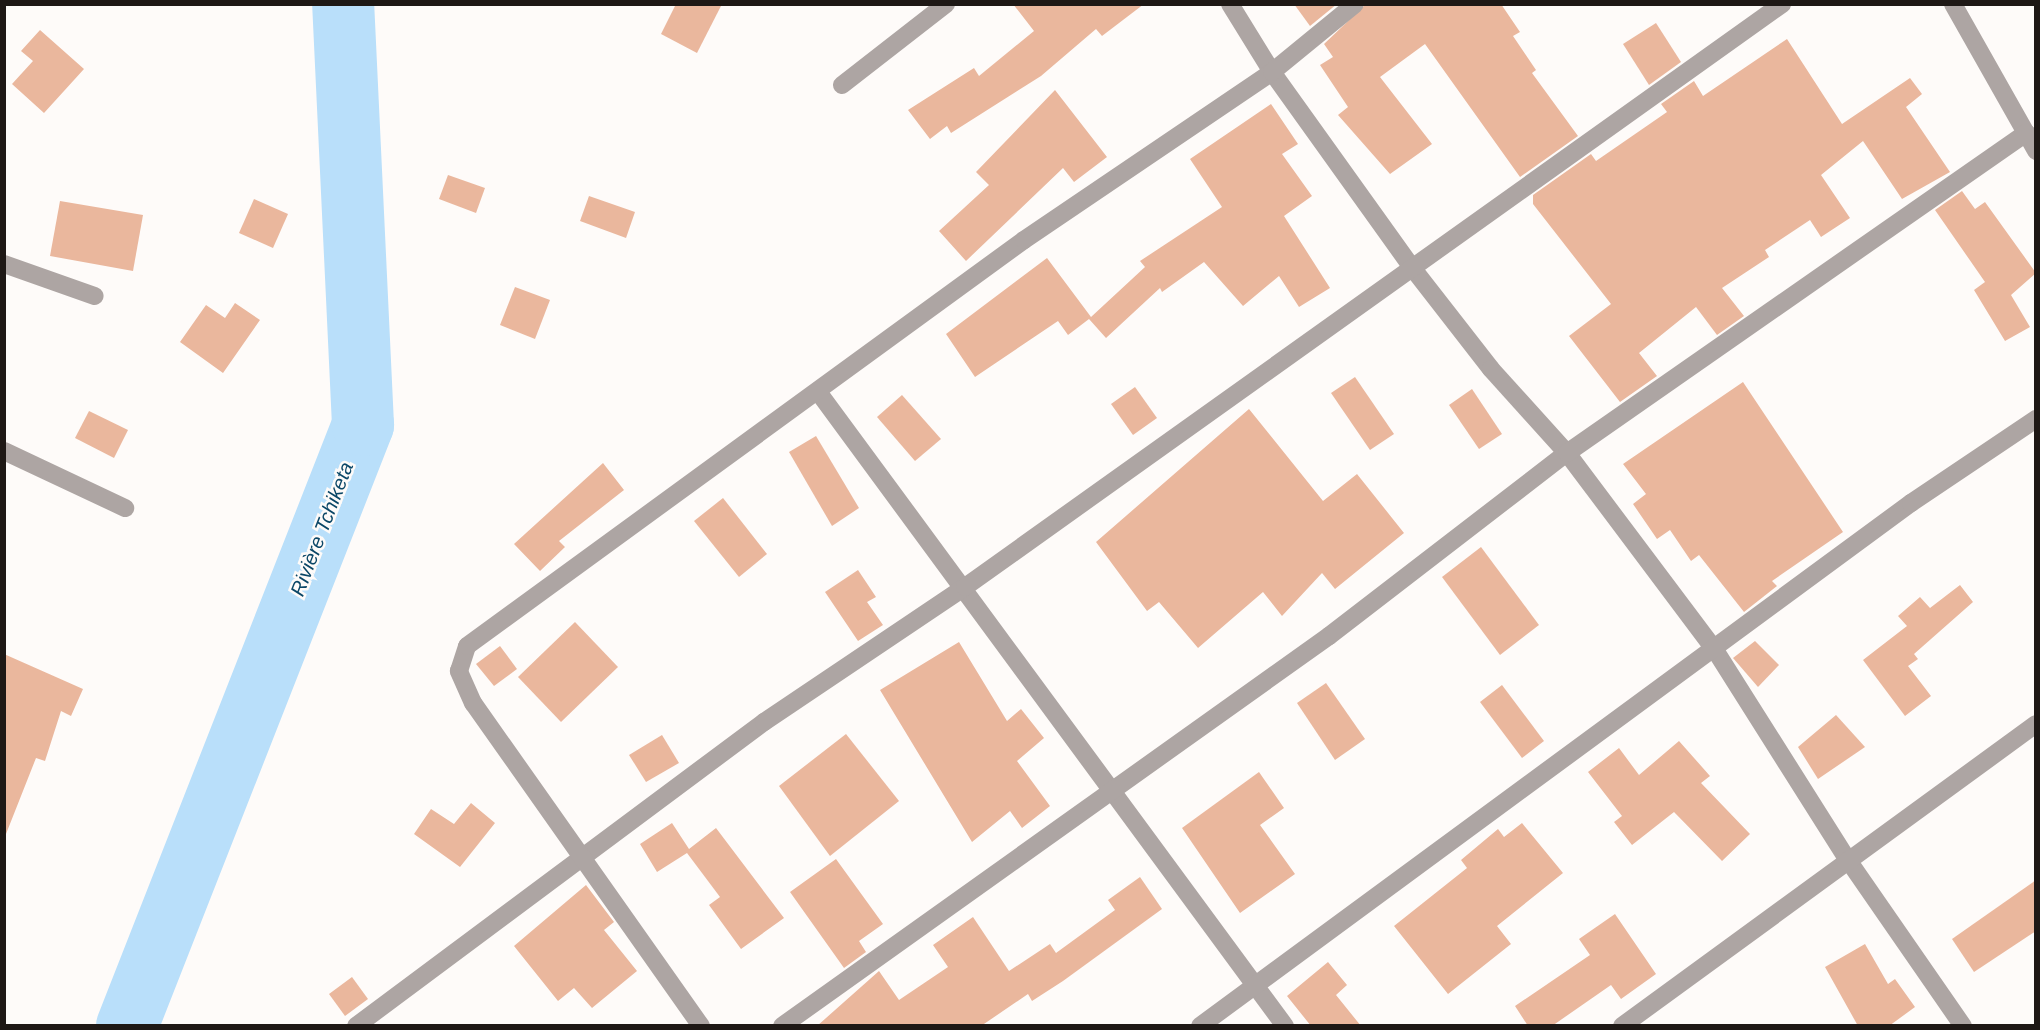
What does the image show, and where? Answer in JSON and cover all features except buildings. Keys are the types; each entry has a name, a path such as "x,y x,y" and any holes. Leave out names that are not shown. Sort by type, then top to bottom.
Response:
{"street":[{"path":"842,85 945,4"},
{"path":"1230,4 1272,72 1414,270 1491,369 1567,453 1715,650 1848,860 1963,1026"},
{"path":"701,1026 461,683 462,657 467,646 819,393 1024,240 1272,72 1355,4"},
{"path":"356,1026 764,722 965,587 1414,270 1782,4"},
{"path":"1953,4 2036,151"},
{"path":"782,1026 1329,636 1567,453 2026,133"},
{"path":"4,264 95,296"},
{"path":"819,393 965,587 1112,792 1285,1026"},
{"path":"1200,1026 2036,419"},
{"path":"4,451 125,508"},
{"path":"1622,1026 2036,724"}],"waterway":[{"name":"Rivière Tchiketa","path":"127,1026 363,425 343,4"}]}
